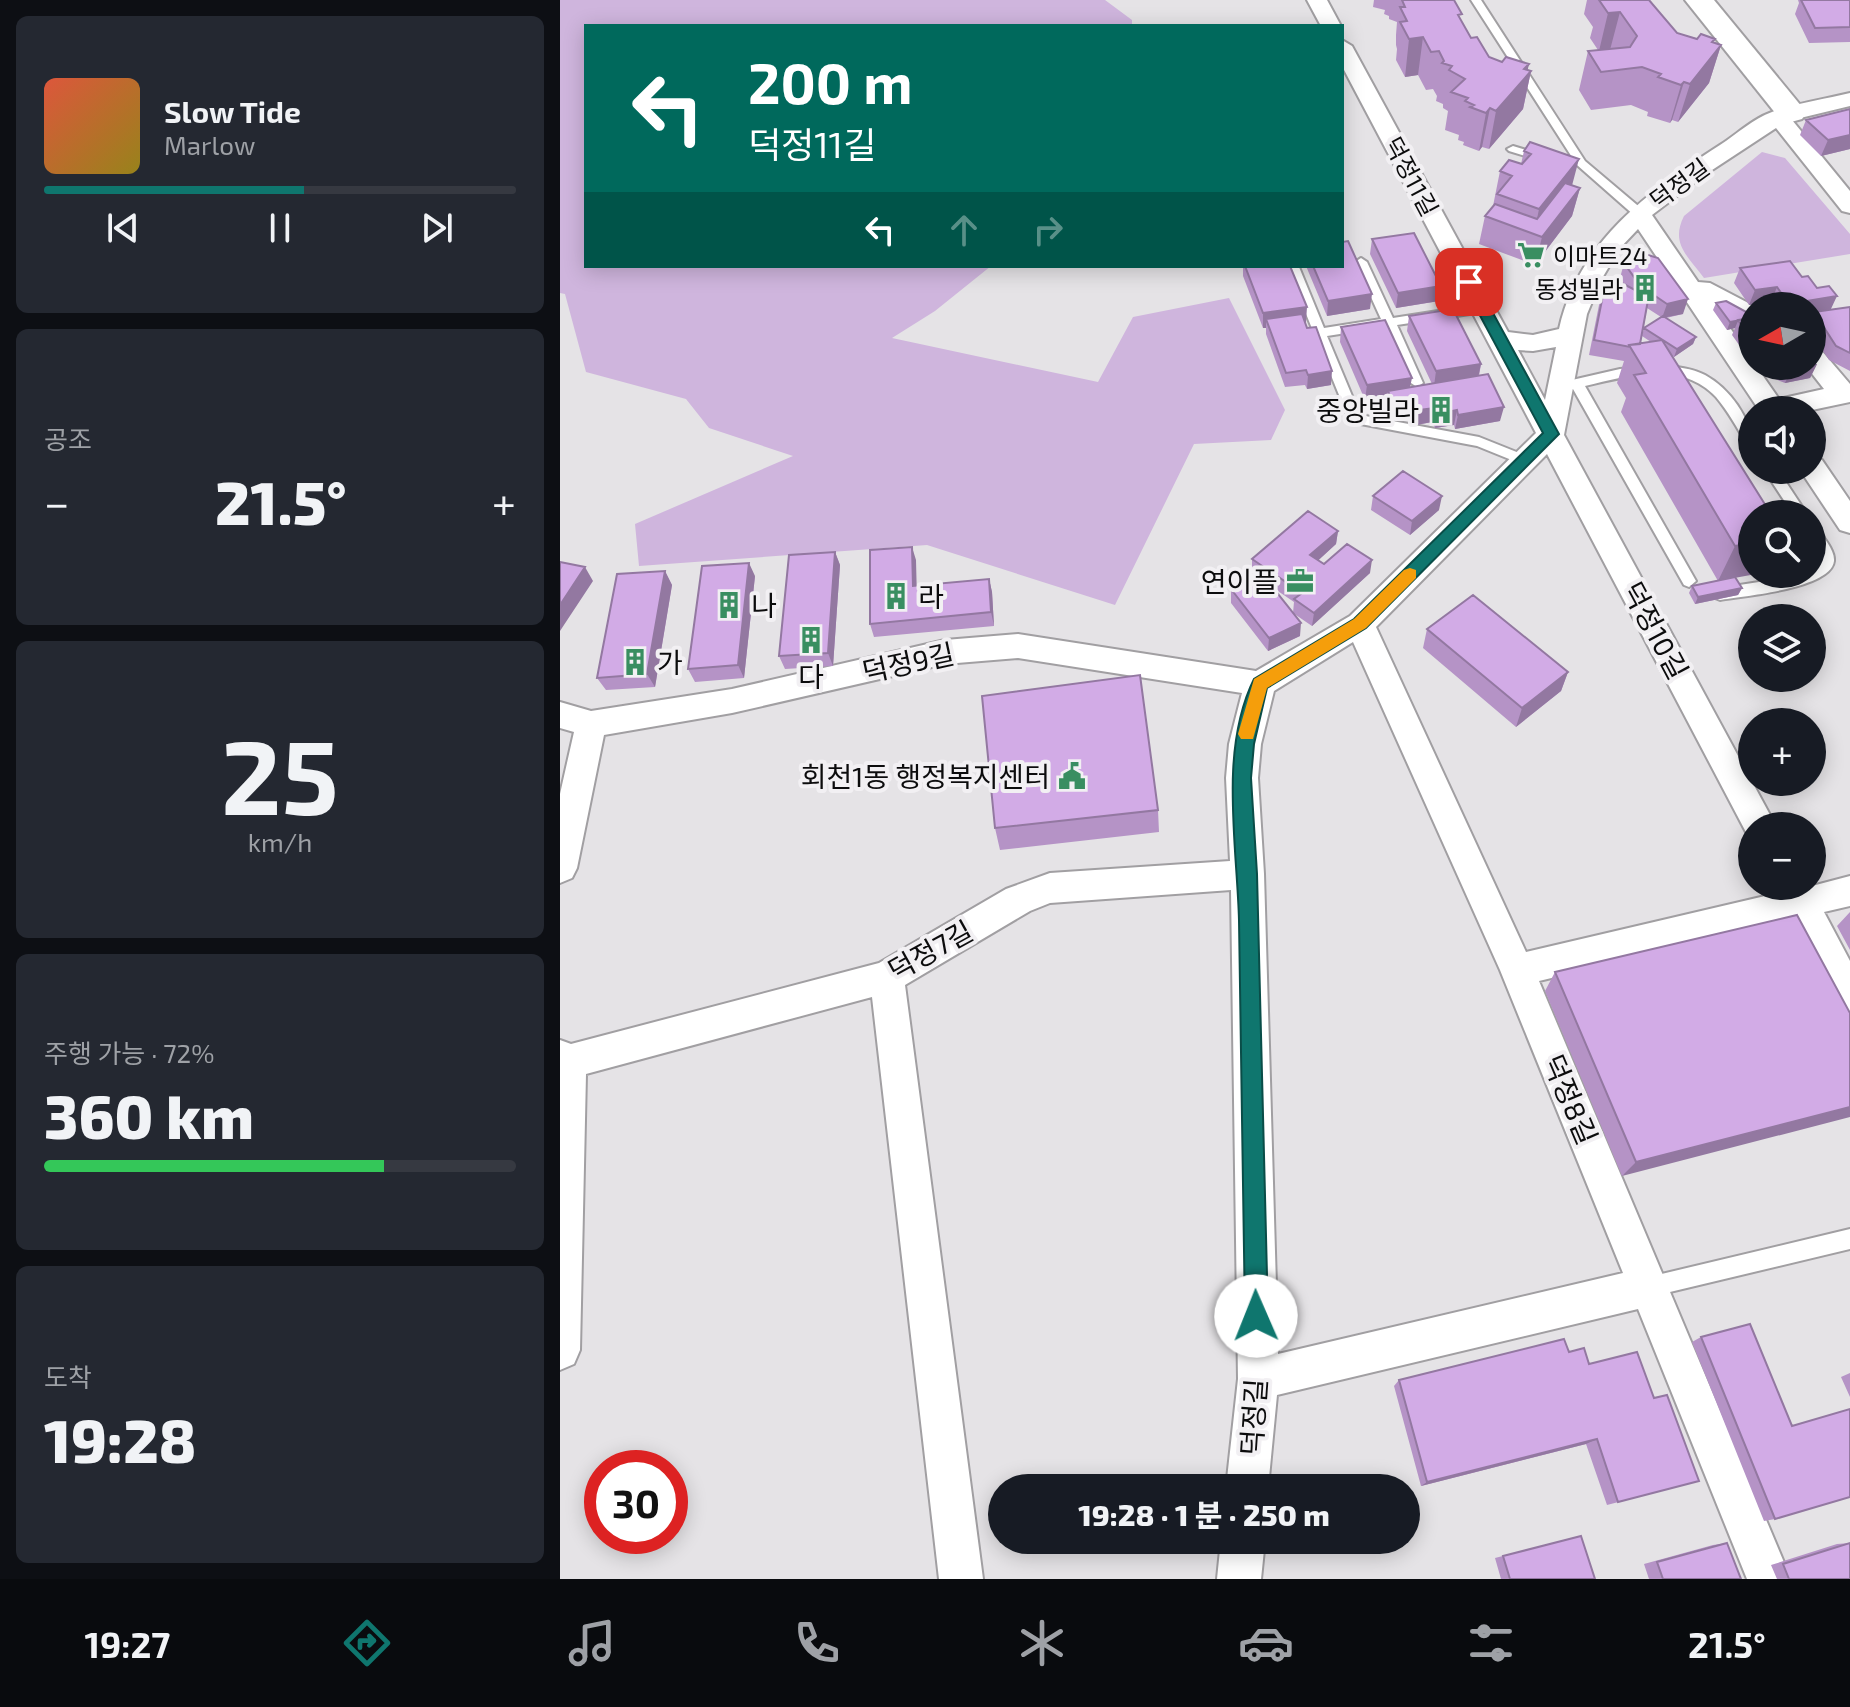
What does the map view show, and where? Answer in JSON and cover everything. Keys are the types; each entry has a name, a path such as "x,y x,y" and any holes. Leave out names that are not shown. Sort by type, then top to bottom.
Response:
{"street":[{"path":"1317,0 1330,24"},
{"path":"1699,0 1756,70 1784,115 1850,206"},
{"name":"덕정11길","path":"1344,50 1551,434"},
{"path":"1756,70 1767,104 1756,130"},
{"name":"덕정길","path":"1756,70 1795,91 1850,100"},
{"name":"덕정길","path":"1551,434 1568,385 1570,335 1575,314 1589,280 1611,244 1639,213 1756,130 1784,115 1850,100"},
{"path":"1639,213 1764,396"},
{"path":"1686,282 1738,308"},
{"path":"1501,340 1533,343 1570,335"},
{"path":"1826,372 1846,394"},
{"path":"1826,398 1846,394"},
{"path":"1260,684 1360,624 1551,434"},
{"name":"덕정10길","path":"1551,434 1753,812"},
{"path":"1824,484 1850,523"},
{"name":"덕정8길","path":"1360,624 1517,970 1769,1579"},
{"name":"덕정9길","path":"560,715 591,724 732,701 945,652 987,648 1042,648 1260,684"},
{"name":"덕정길","path":"1248,1474 1258,1379 1243,755 1260,684"},
{"path":"560,868 591,724"},
{"name":"덕정7길","path":"564,1060 887,977 1018,900 1042,891 1247,874"},
{"path":"1826,892 1850,891"},
{"path":"1517,970 1775,900"},
{"path":"1800,900 1850,996"},
{"path":"887,977 961,1579"},
{"path":"560,1350 564,1060"},
{"path":"1258,1379 1649,1287"},
{"path":"1239,1579 1242,1554"}],"lane":[{"path":"1476,0 1573,153 1594,176 1639,213"},
{"path":"1513,149 1554,163"},
{"path":"1567,167 1594,176"},
{"path":"1361,262 1417,383"},
{"path":"1293,268 1355,419 1479,442 1524,460"},
{"path":"1319,333 1483,308"},
{"path":"1689,581 1568,385 1657,369 1685,372 1700,377 1720,394 1738,420"},
{"path":"1698,598 1754,588"},
{"path":"1649,1287 1850,1239"}],"shaded area":[{"path":"560,0 1105,0 1132,20 1132,24 584,24 584,268 989,268 935,311 892,338 1098,382 1133,317 1229,298 1285,410 1271,440 1194,444 1115,605 927,545 639,566 635,524 793,456 709,428 686,399 586,372 565,294 560,293"},
{"path":"1762,152 1785,158 1850,234 1850,254 1704,278 1680,242 1680,226 1684,216"}],"building":[{"path":"1402,0 1454,0 1462,14 1458,15 1471,38 1477,37 1489,57 1502,62 1506,57 1529,64 1524,69 1531,71 1496,111 1490,108 1486,113 1470,107 1474,105 1465,101 1468,98 1451,92 1465,79 1449,70 1452,66 1442,63 1444,61 1439,51 1431,52 1423,37 1409,39 1400,22 1407,21 1400,7 1405,7"},
{"path":"1599,0 1649,0 1677,33 1697,39 1701,34 1721,45 1690,84 1684,82 1681,85 1658,77 1661,74 1642,67 1601,72 1588,51 1630,47 1637,36 1620,12 1608,13"},
{"path":"1801,0 1850,0 1850,27 1815,28"},
{"path":"1850,109 1850,135 1828,140 1806,120"},
{"path":"1530,142 1579,159 1539,209 1497,194 1512,176 1500,171 1509,160 1522,164 1531,154 1524,151"},
{"path":"1565,183 1580,188 1542,237 1485,216 1495,204 1537,219"},
{"path":"1414,233 1441,286 1398,293 1372,239"},
{"path":"1348,241 1372,294 1328,301 1314,268 1344,268 1344,242"},
{"path":"1648,255 1658,258 1688,299 1667,304 1648,291 1643,283 1639,284 1624,263 1629,257"},
{"path":"1790,261 1802,277 1808,276 1817,288 1829,286 1837,296 1826,298 1826,292 1781,292 1777,287 1755,290 1740,268"},
{"path":"1246,268 1291,268 1307,307 1263,313"},
{"path":"1616,280 1637,291 1635,298 1648,300 1640,344 1630,347 1594,340 1604,290"},
{"path":"1726,301 1738,307 1738,321 1730,322 1716,303"},
{"path":"1850,307 1850,353 1836,346 1826,331 1826,310"},
{"path":"1453,309 1481,364 1436,371 1409,316"},
{"path":"1302,314 1307,328 1316,327 1332,371 1308,375 1306,370 1286,373 1266,319"},
{"path":"1663,316 1696,337 1677,349 1644,328"},
{"path":"1385,320 1412,378 1367,385 1341,327"},
{"path":"1662,340 1738,461 1738,484 1752,484 1762,500 1738,500 1738,545 1735,546 1634,375 1646,373 1629,345"},
{"path":"1488,374 1504,407 1458,415 1457,410 1438,414 1434,408 1419,410 1414,400 1393,403 1388,391"},
{"path":"1403,471 1442,496 1412,521 1373,496"},
{"path":"1308,511 1338,531 1310,555 1324,564 1347,544 1372,560 1314,613 1294,599 1302,593 1252,559"},
{"name":"라","path":"912,547 913,586 989,579 991,612 870,624 870,550"},
{"name":"다","path":"835,552 828,653 779,656 789,555"},
{"path":"560,562 585,567 560,605"},
{"name":"나","path":"749,563 738,665 688,669 702,566"},
{"name":"가","path":"665,571 647,674 597,678 617,574"},
{"path":"1263,575 1301,623 1269,638 1231,589"},
{"path":"1735,577 1738,588 1742,588 1698,597 1692,586"},
{"path":"1473,595 1568,672 1522,708 1427,629"},
{"name":"회천1동 행정복지센터","path":"1140,675 1158,810 995,828 982,696"},
{"path":"1797,915 1850,1013 1850,1107 1636,1162 1555,972"},
{"path":"1750,1324 1792,1426 1850,1409 1850,1497 1775,1519 1701,1337"},
{"path":"1564,1339 1569,1352 1584,1348 1589,1364 1637,1352 1654,1398 1667,1395 1699,1481 1618,1502 1597,1439 1427,1482 1399,1380"},
{"path":"1581,1536 1595,1579 1510,1579 1503,1556"},
{"path":"1727,1543 1741,1579 1663,1579 1657,1562"},
{"path":"1850,1543 1850,1579 1789,1579 1783,1564"}],"slow traffic":[{"path":"1247,734 1260,684 1360,624 1410,574"}],"place":[{"name":"이마트24","path":"1531,255"},
{"name":"동성빌라","path":"1645,288"},
{"name":"중앙빌라","path":"1441,410"},
{"name":"연이플","path":"1300,581"},
{"name":"라","path":"896,596"},
{"name":"나","path":"729,605"},
{"name":"다","path":"811,640"},
{"name":"가","path":"635,662"},
{"name":"회천1동 행정복지센터","path":"1072,776"}],"route":[{"path":"1256,1316 1247,874 1242,778 1245,744 1260,684 1360,624 1551,434 1469,282"}]}
